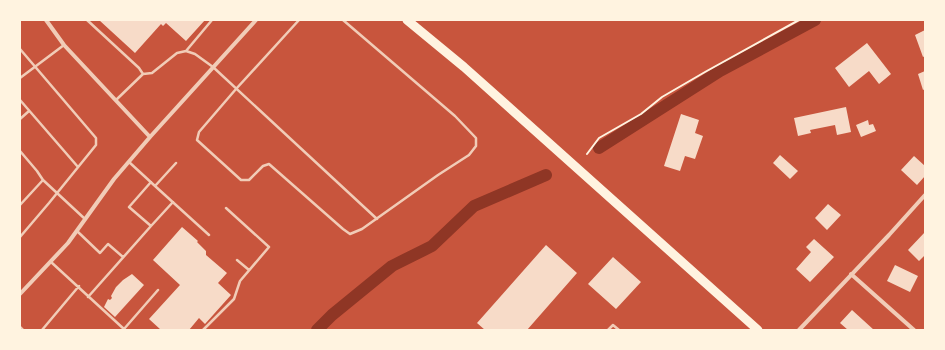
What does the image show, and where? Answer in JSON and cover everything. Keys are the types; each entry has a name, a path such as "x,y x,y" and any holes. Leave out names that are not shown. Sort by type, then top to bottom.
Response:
{"main road":[{"path":"407,20 464,67 758,330"}],"street":[{"path":"46,20 64,45 150,137"},
{"path":"20,294 68,243 114,179 150,137 256,20"},
{"path":"799,330 925,195"},
{"path":"851,274 914,330"}],"lane":[{"path":"87,20 139,68 143,74"},
{"path":"186,51 212,20"},
{"path":"299,20 199,132 197,140 241,180 249,180 262,166 270,164 343,230 350,234 362,229 469,155 476,146 476,138 454,116 343,20"},
{"path":"20,78 64,45"},
{"path":"20,49 96,138 96,145 20,237"},
{"path":"116,100 143,74 152,73 176,52 186,51 196,54 377,219"},
{"path":"20,100 78,167"},
{"path":"20,118 29,110"},
{"path":"20,151 38,171 43,180 86,219"},
{"path":"129,162 209,235"},
{"path":"155,186 176,163"},
{"path":"20,205 43,180"},
{"path":"151,182 129,207 151,226"},
{"path":"88,297 173,202"},
{"path":"203,330 234,299 240,281 269,247 226,208"},
{"path":"77,231 100,252 108,244 123,258"},
{"path":"237,260 249,270"},
{"path":"51,262 79,286 88,297 125,330 158,290"},
{"path":"42,330 79,286"},
{"path":"608,330 613,325 619,330"},
{"path":"20,327 23,330"}],"path":[{"path":"587,154 599,138 641,114 662,97 799,20"}],"building":[{"path":"99,20 205,20 186,41 166,23 163,26 161,24 135,53"},
{"path":"925,30 925,56 923,57 915,35"},
{"path":"867,43 891,74 879,84 869,71 849,87 835,68"},
{"path":"925,71 925,89 923,90 918,74"},
{"path":"846,107 851,132 837,135 835,125 810,130 811,133 798,136 794,118"},
{"path":"681,114 699,120 695,133 703,136 695,159 685,156 680,171 664,166"},
{"path":"868,120 869,125 873,124 876,131 861,137 856,125"},
{"path":"780,155 798,171 790,179 773,163"},
{"path":"914,156 925,166 925,176 917,185 901,170"},
{"path":"828,204 841,215 827,230 815,218"},
{"path":"182,227 198,241 197,242 206,251 206,255 227,273 218,283 231,295 205,324 199,318 189,330 161,330 149,319 180,285 153,260"},
{"path":"925,232 925,255 919,261 908,250"},
{"path":"814,239 834,257 810,282 796,269 811,252 806,247"},
{"path":"546,245 577,273 527,330 485,330 477,323"},
{"path":"613,257 641,282 616,309 588,284"},
{"path":"895,265 918,276 910,292 887,281"},
{"path":"132,274 144,285 115,317 104,307 108,299 110,300 112,298 111,296 116,287"},
{"path":"852,310 874,330 848,330 840,323"}],"waterway":[{"path":"599,148 720,71 815,20"},
{"path":"317,330 332,315 392,266 432,246 474,206 546,175"}]}
